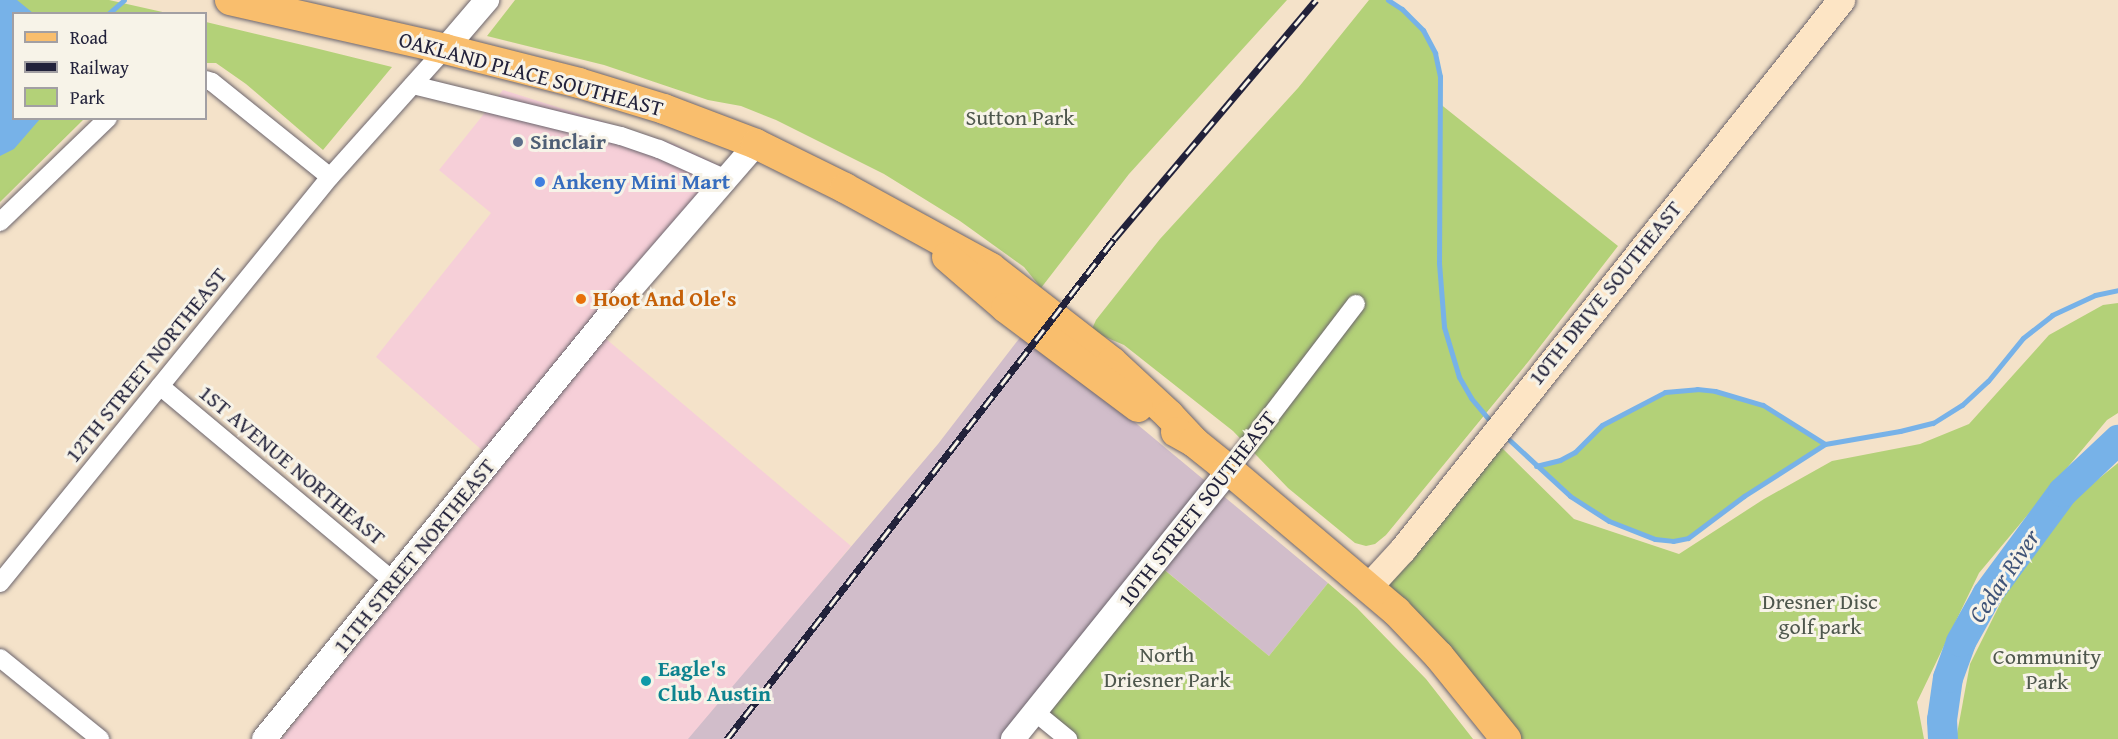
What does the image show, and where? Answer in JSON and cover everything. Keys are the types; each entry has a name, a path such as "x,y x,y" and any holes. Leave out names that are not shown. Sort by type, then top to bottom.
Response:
{"main road":[{"name":"OAKLAND PLACE SOUTHEAST","path":"230,0 445,49 616,94 756,144 845,188 916,229 991,268 1112,362 1169,415 1194,442 1370,586 1425,640 1506,739"},
{"name":"10TH DRIVE SOUTHEAST","path":"1370,586 1402,550 1840,0"}],"street":[{"path":"445,49 487,0"},
{"name":"12TH STREET NORTHEAST","path":"0,583 330,177 445,49"},
{"path":"207,80 330,177"},
{"path":"413,85 621,136 659,149 726,179"},
{"path":"0,222 106,120"},
{"name":"11TH STREET NORTHEAST","path":"264,739 563,372 756,144"},
{"name":"10TH STREET SOUTHEAST","path":"1013,739 1229,470 1356,304"},
{"name":"1ST AVENUE NORTHEAST","path":"160,386 393,581"},
{"path":"0,658 100,739"},
{"path":"1035,712 1068,739"}],"shaded area":[{"path":"503,90 674,144 742,176 605,338 851,546 693,739 281,739 500,466 376,357 491,213 439,170"},
{"path":"1025,331 1328,583 1269,656 1149,557 1000,739 688,739 938,444"}],"green space":[{"path":"0,0 109,0 163,12 12,12 12,120 83,120 0,202"},
{"name":"Sutton Park","path":"515,0 1287,0 1129,174 1041,288 1024,267 960,221 884,174 776,120 741,106 708,100 604,65 487,36"},
{"path":"1369,0 1388,0 1402,9 1423,30 1435,53 1440,76 1439,103 1618,246 1528,362 1386,535 1375,544 1366,546 1355,543 1288,488 1233,431 1124,345 1091,331 1096,320 1160,239 1298,88"},
{"path":"207,22 392,67 323,150 246,84 216,63 207,63"},
{"name":"Dresner Disc golf park","path":"2118,303 2118,413 2107,420 1979,573 1917,702 1924,739 1518,739 1386,586 1498,444 1574,519 1679,554 1764,499 1832,461 1920,444 1969,424 2049,335 2103,305"},
{"path":"1697,389 1715,391 1763,405 1825,444 1744,496 1701,531 1688,538 1673,541 1655,539 1609,521 1570,496 1536,466 1560,460 1575,452 1602,425 1665,392"},
{"name":"Community Park","path":"2118,463 2118,739 1956,739 1970,664 2013,578 2075,498"},
{"name":"North Driesner Park","path":"1156,563 1269,656 1328,583 1357,608 1426,679 1473,739 1068,739 1035,712"}],"water":[{"path":"0,0 17,0 32,12 12,12 12,120 39,120 14,149 0,156"}],"waterway":[{"path":"110,12 124,0"},
{"path":"1388,0 1402,9 1423,30 1435,53 1440,76 1439,263 1444,327 1459,377 1471,398 1493,424"},
{"path":"1504,435 1570,496 1609,521 1655,539 1673,541 1688,538 1744,496 1825,444 1933,423 1962,405 1988,381 2023,338 2052,315 2095,295 2118,290"},
{"path":"1536,466 1560,460 1575,452 1602,425 1665,392 1697,389 1715,391 1763,405 1825,444"},
{"name":"Cedar River","path":"1943,739 1942,720 1948,678 1961,642 1987,595 2063,492 2118,440"}],"railway":[{"path":"727,739 1114,239 1316,0"}],"place":[{"name":"Sinclair","path":"518,142"},
{"name":"Ankeny Mini Mart","path":"540,182"},
{"name":"Hoot And Ole's","path":"581,299"},
{"name":"Eagle's Club Austin","path":"646,681"}]}
